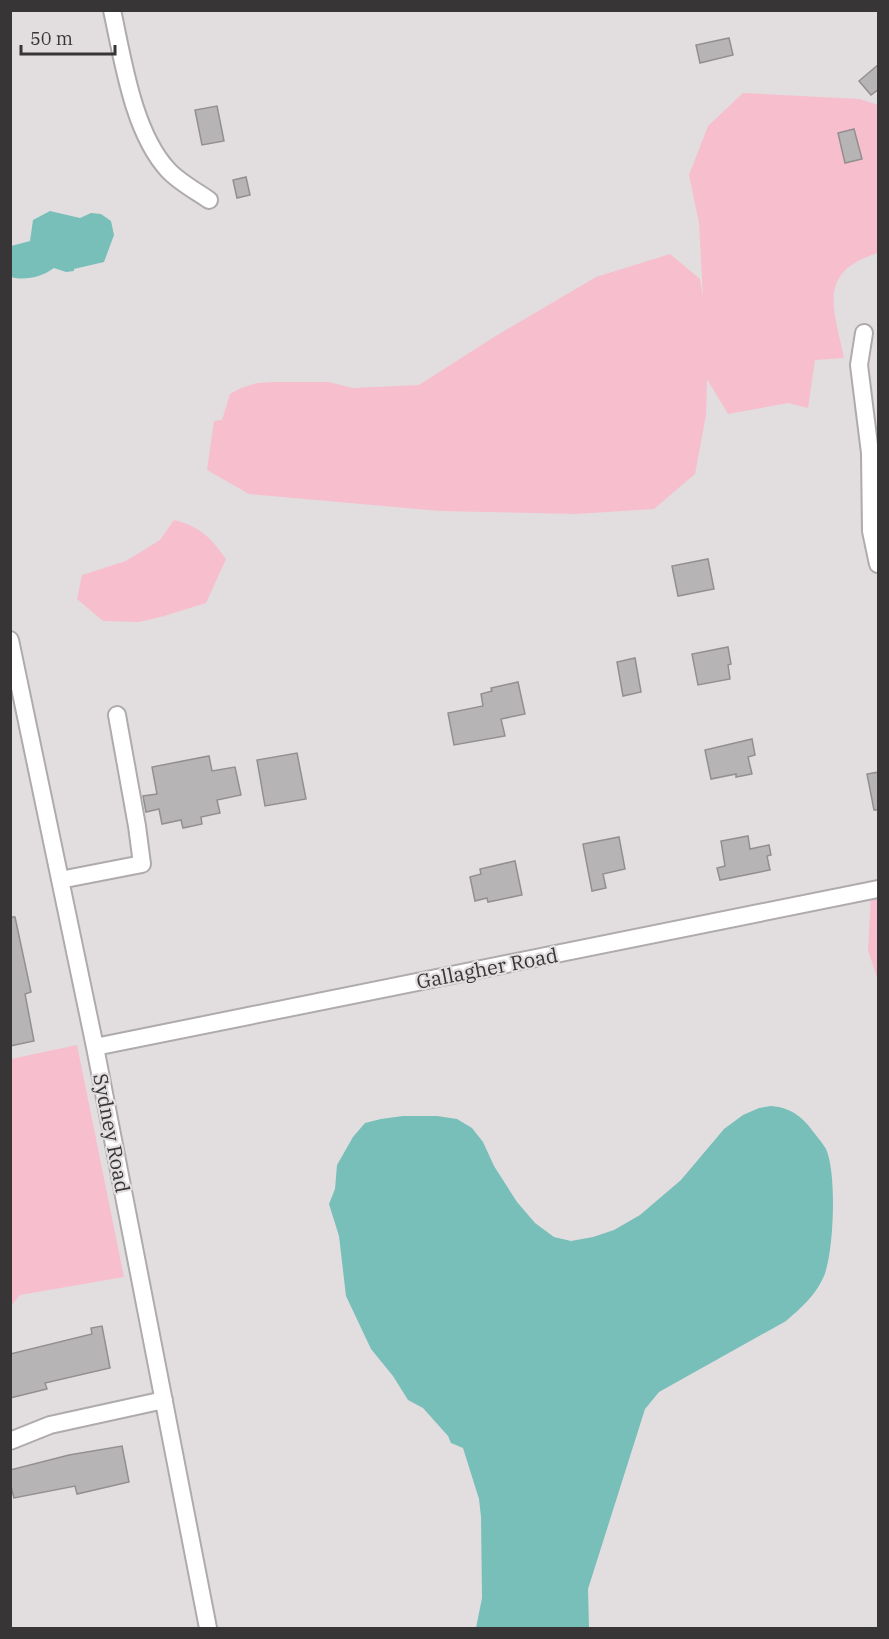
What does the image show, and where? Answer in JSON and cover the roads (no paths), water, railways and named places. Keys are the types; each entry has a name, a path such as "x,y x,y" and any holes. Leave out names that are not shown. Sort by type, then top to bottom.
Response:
{"street":[{"path":"112,10 137,112 146,139 169,171 209,200"},
{"path":"864,333 859,365 870,453 872,531 879,564"},
{"name":"Sydney Road","path":"10,639 95,1047 208,1629"},
{"path":"60,880 142,864 117,715"},
{"name":"Gallagher Road","path":"95,1047 879,889"},
{"path":"10,1441 50,1425 164,1400"}],"water":[{"path":"50,211 80,218 91,213 101,214 111,221 114,235 104,262 74,269 74,271 66,272 54,268 33,277 22,279 11,277 11,246 30,241 33,220"},
{"path":"771,1106 791,1111 801,1118 826,1149 832,1176 833,1212 830,1249 821,1283 808,1301 786,1321 659,1392 645,1409 588,1589 589,1628 476,1628 482,1598 479,1499 463,1448 451,1443 448,1436 423,1408 408,1400 393,1376 371,1349 346,1296 339,1236 329,1204 335,1189 337,1165 353,1137 365,1123 403,1116 437,1116 457,1119 472,1128 483,1142 494,1166 517,1202 535,1223 554,1237 571,1241 614,1230 640,1215 681,1180 724,1129 743,1115"}]}
